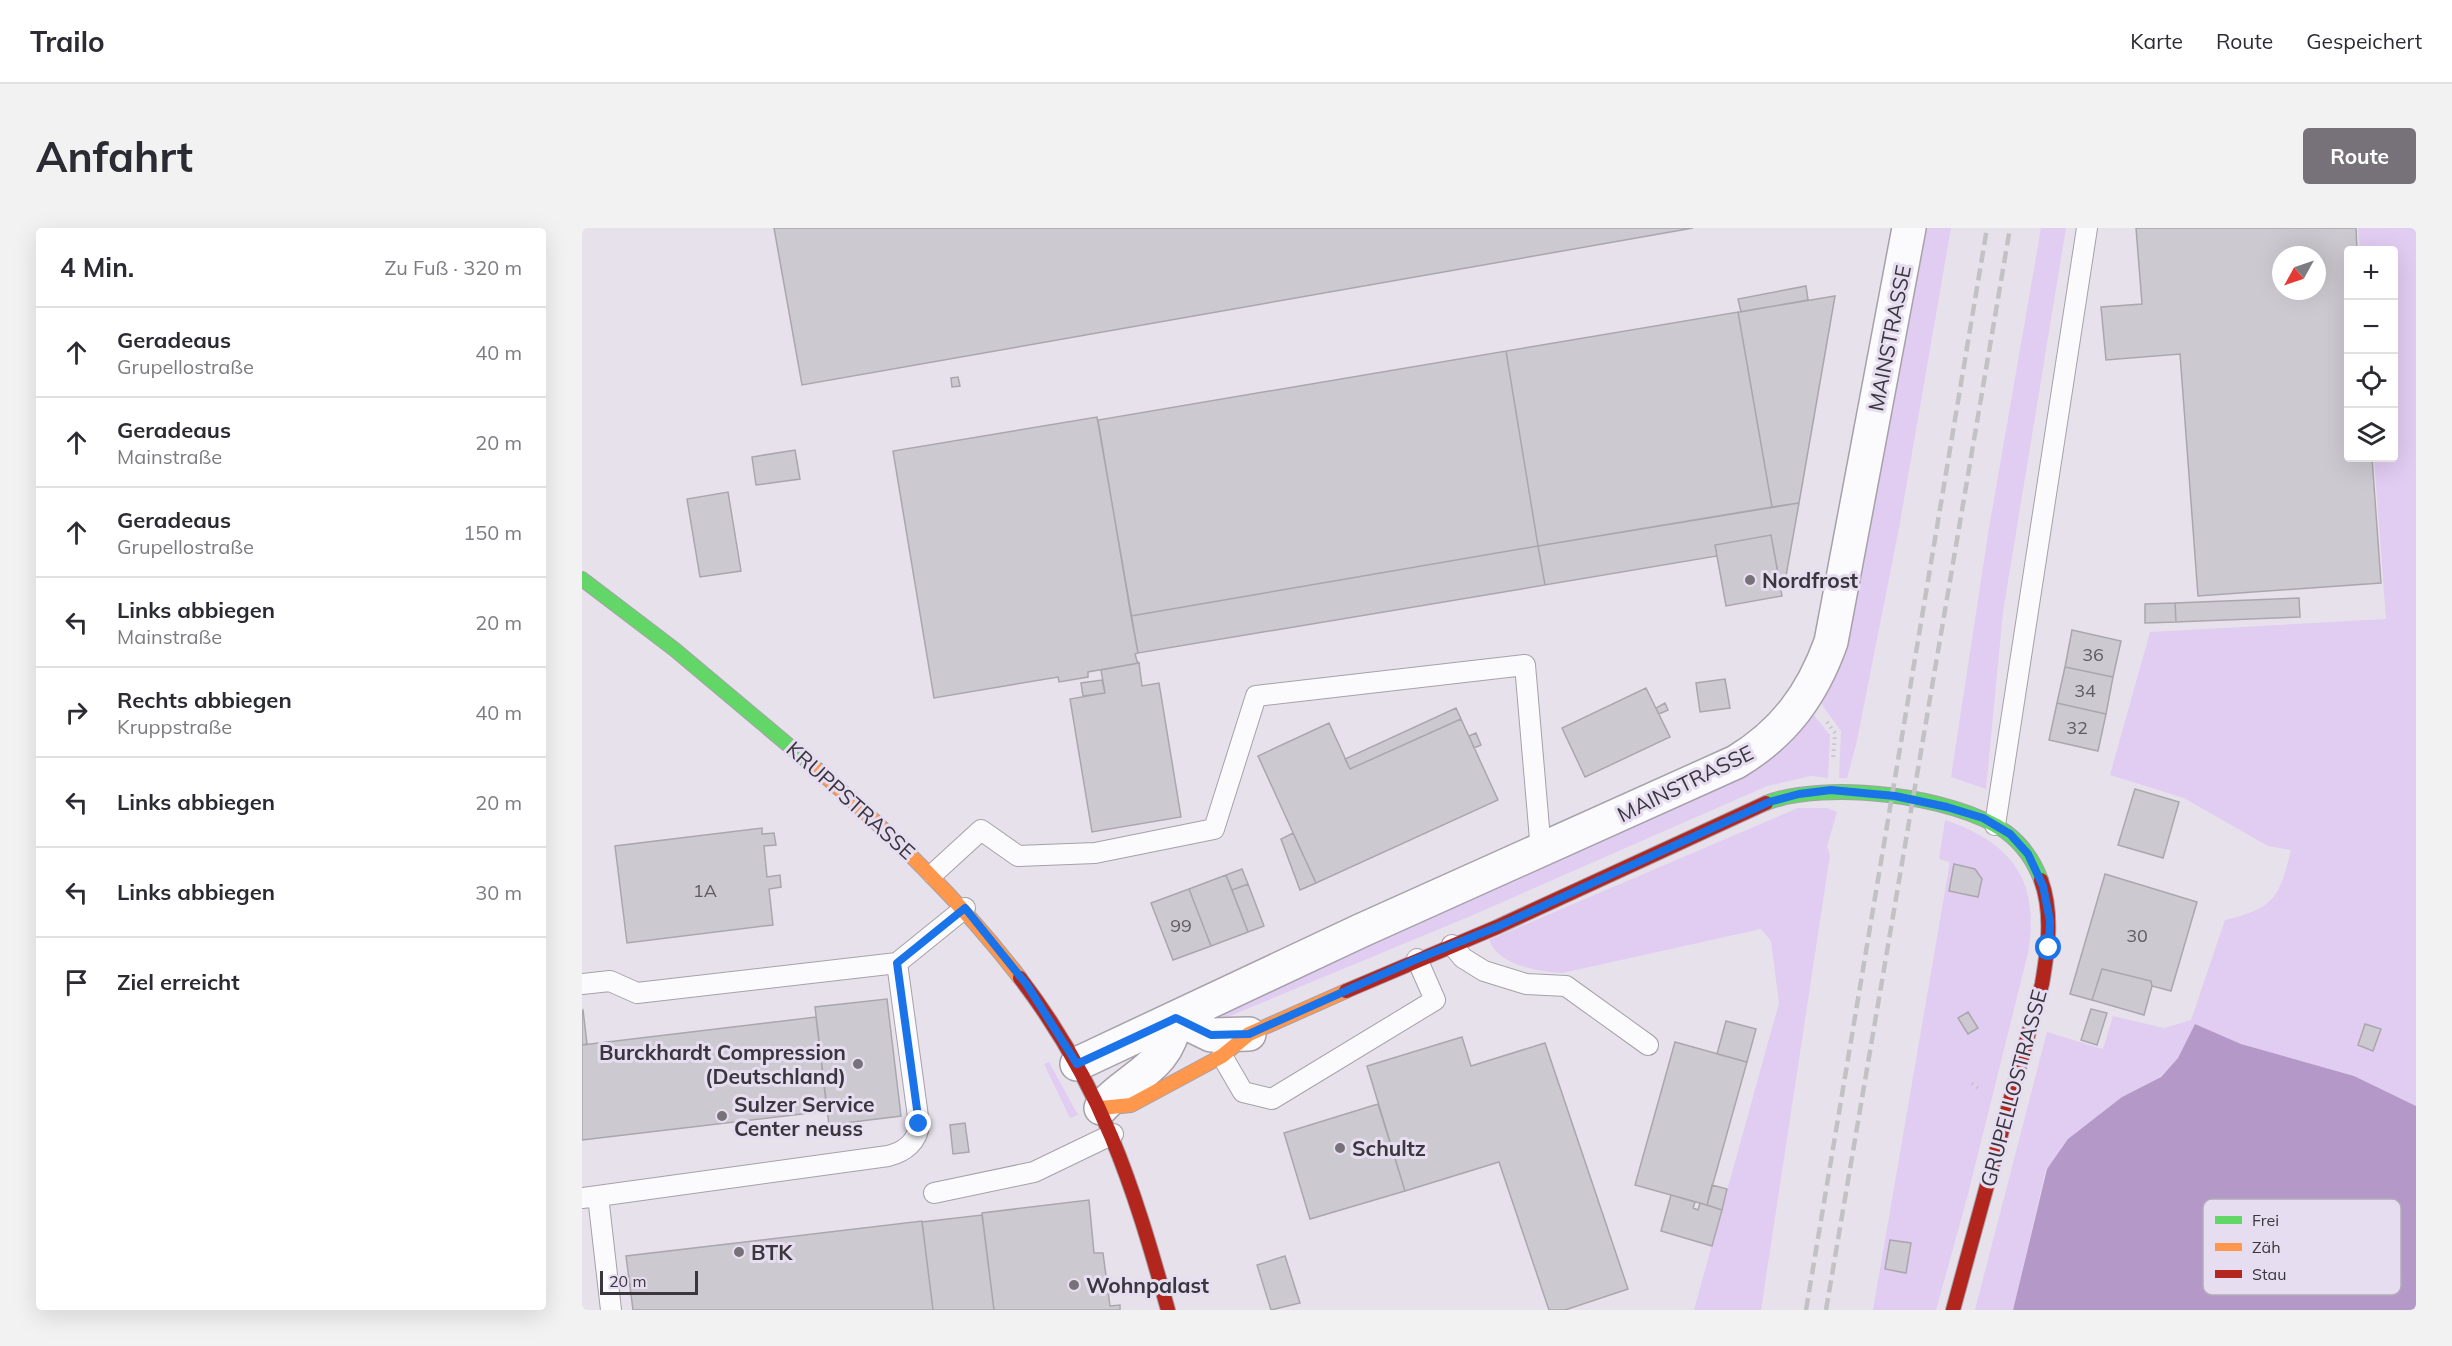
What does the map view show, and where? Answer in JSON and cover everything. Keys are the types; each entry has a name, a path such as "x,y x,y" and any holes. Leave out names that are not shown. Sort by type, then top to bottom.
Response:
{"street":[{"name":"MAINSTRASSE","path":"1077,1064 1736,762 1760,748 1782,728 1808,694 1831,642 1909,228"},
{"name":"KRUPPSTRASSE","path":"582,579 722,688 855,800 933,874 965,908 1027,985 1077,1064"},
{"name":"GRUPELLOSTRASSE","path":"1837,790 1895,796 1947,807 1983,818 2010,834 2028,854 2040,878 2050,921 2049,948 2042,984 1953,1310"},
{"path":"1107,1121 1131,1105 1222,1056 1249,1034 1769,802 1799,794 1837,790"},
{"path":"1107,1121 1116,1091 1145,1071 1164,1054 1173,1036 1176,1018 1211,1035 1249,1034"},
{"path":"1077,1064 1107,1121 1133,1189 1168,1310"}],"lane":[{"path":"1995,825 2087,228"},
{"path":"933,874 981,831 1018,856 1095,853 1214,830 1256,696 1525,664 1541,851"},
{"path":"582,984 610,981 637,993 897,963 965,908"},
{"path":"1452,945 1463,958 1484,971 1526,984 1566,986 1648,1045"},
{"path":"1222,1056 1243,1092 1272,1099 1435,1000 1417,959"},
{"path":"611,1310 590,1197 888,1156 909,1146 917,1135 919,1124 897,963"},
{"path":"934,1193 1034,1172 1107,1121"}],"path":[{"path":"1808,694 1835,733 1837,790"}],"shaded area":[{"path":"1927,228 1951,228 1899,528 1856,745 1847,778 1839,778 1841,731 1820,702 1835,674 1854,614"},
{"path":"2041,228 2066,228 2003,612 1986,789 1951,777 1988,534"},
{"path":"2358,228 2416,228 2416,1106 2354,1076 2241,1044 2195,1024 2178,1058 2160,1077 2122,1097 2046,1169 2013,1310 1975,1310 2047,1032 2103,1049 2113,1016 2164,1028 2191,1020 2225,920 2255,911 2272,898 2283,880 2291,850 2268,846 2184,798 2110,775 2150,632 2386,619 2374,462 2398,462 2398,246 2360,246"},
{"path":"1812,713 1830,735 1828,778 1811,776 1767,786 1473,915 1213,1023 1211,1018"},
{"path":"1798,808 1827,808 1837,812 1827,846 1830,855 1761,1310 1694,1310 1779,1003 1771,941 1761,929 1562,973 1520,966 1501,956 1489,940"},
{"path":"1945,820 1969,829 1988,840 2004,853 2016,868 2025,885 2030,905 2031,928 2028,953 1967,1198 1936,1310 1873,1310 1950,862 1939,859"},
{"path":"2195,1024 2241,1044 2354,1076 2416,1106 2416,1310 2013,1310 2047,1169 2068,1139 2122,1097 2161,1077 2178,1058"},
{"path":"1049,1062 1078,1115 1070,1118 1044,1064"}],"building":[{"path":"774,228 1693,228 802,385"},
{"path":"2136,228 2356,228 2357,246 2344,246 2344,462 2372,462 2381,583 2198,596 2180,354 2106,360 2101,307 2142,304"},
{"path":"1806,286 1808,300 1741,312 1738,299"},
{"path":"1835,296 1799,503 1772,507 1738,312"},
{"path":"1738,312 1772,507 1538,546 1506,351"},
{"path":"1506,351 1538,546 1131,616 1098,420"},
{"path":"958,377 960,386 952,387 951,378"},
{"path":"1097,417 1138,653 1135,654 1139,663 1088,672 1088,677 1059,682 1058,677 934,698 893,451"},
{"path":"795,450 800,479 756,485 752,457"},
{"path":"728,492 741,571 700,577 687,499"},
{"path":"1799,503 1786,576 1779,578 1771,535 1715,545 1717,556 1545,585 1538,546"},
{"path":"1771,535 1782,596 1726,606 1715,545"},
{"path":"1538,546 1545,585 1138,653 1131,616"},
{"path":"2299,598 2300,617 2176,622 2175,603"},
{"path":"2175,603 2176,622 2145,623 2145,604"},
{"path":"2072,630 2121,641 2113,677 2065,667"},
{"path":"1139,663 1142,686 1159,683 1181,817 1092,832 1070,699 1105,693 1101,670"},
{"path":"2065,667 2113,677 2106,714 2057,703"},
{"path":"1725,679 1730,708 1700,712 1696,683"},
{"path":"1102,680 1105,693 1083,696 1081,683"},
{"path":"1646,688 1670,737 1585,777 1562,728"},
{"path":"1665,703 1668,710 1659,714 1656,708"},
{"path":"2057,703 2106,714 2098,751 2049,740"},
{"path":"1456,708 1461,719 1350,769 1345,759"},
{"path":"1461,719 1498,800 1316,883 1258,756 1329,723 1350,769"},
{"path":"1476,733 1481,745 1474,748 1469,736"},
{"path":"2135,789 2179,802 2163,858 2118,845"},
{"path":"762,828 762,834 774,833 776,845 764,846 767,877 780,875 781,887 769,889 773,925 627,943 615,846"},
{"path":"1293,833 1316,883 1300,890 1281,839"},
{"path":"1954,864 1975,869 1982,879 1978,897 1949,891"},
{"path":"1242,869 1248,884 1232,890 1226,875"},
{"path":"2105,874 2197,902 2171,991 2152,986 2151,981 2102,969 2092,1000 2070,994"},
{"path":"1226,875 1248,932 1211,946 1189,889"},
{"path":"1248,884 1264,926 1248,932 1232,890"},
{"path":"1189,889 1211,946 1173,960 1151,903"},
{"path":"2102,969 2151,981 2152,986 2144,1015 2092,1000"},
{"name":"Burckhardt Compression (Deutschland)","path":"887,999 901,1116 829,1125 815,1007"},
{"path":"2091,1009 2107,1013 2097,1045 2081,1040"},
{"path":"582,1011 587,1044 582,1045"},
{"path":"1968,1012 1978,1028 1968,1034 1958,1018"},
{"path":"816,1017 827,1111 582,1140 582,1045"},
{"path":"1726,1021 1756,1029 1747,1062 1717,1054"},
{"path":"2365,1024 2381,1029 2373,1051 2358,1045"},
{"path":"1462,1037 1471,1066 1545,1043 1628,1289 1565,1310 1549,1310 1499,1162 1405,1191 1367,1066"},
{"path":"1675,1042 1747,1062 1707,1205 1635,1185"},
{"name":"Schultz","path":"1378,1104 1405,1191 1310,1219 1284,1133"},
{"path":"965,1123 969,1152 953,1154 950,1125"},
{"path":"1712,1185 1727,1189 1722,1210 1707,1205"},
{"path":"1671,1195 1695,1202 1693,1208 1698,1210 1700,1203 1722,1210 1712,1246 1661,1231"},
{"path":"1089,1200 1094,1253 1103,1253 1110,1306 1120,1305 1120,1310 994,1310 982,1213"},
{"path":"982,1215 994,1310 933,1310 922,1222"},
{"path":"922,1221 933,1310 633,1310 626,1256"},
{"path":"1890,1240 1911,1243 1906,1273 1885,1269"},
{"path":"1285,1256 1300,1303 1271,1310 1257,1265"}],"railway":[{"path":"1806,1310 1987,228"},
{"path":"1826,1310 2010,228"}],"traffic: fast":[{"path":"582,579 674,649 818,770"},
{"path":"1766,803 1791,796 1854,792 1923,800 1983,819 2006,832 2027,853 2041,880"}],"traffic: slow":[{"path":"818,770 924,869 974,922 1020,978"},
{"path":"1101,1108 1131,1105 1222,1056 1249,1034 1346,991"}],"traffic: jam":[{"path":"1346,991 1497,927 1766,803"},
{"path":"1953,1310 2042,984 2048,918 2041,880"},
{"path":"1020,978 1072,1057 1111,1136 1142,1220 1168,1310"}],"place":[{"name":"Nordfrost","path":"1750,580"},
{"name":"Burckhardt Compression (Deutschland)","path":"858,1064"},
{"name":"Sulzer Service Center neuss","path":"722,1116"},
{"name":"Schultz","path":"1340,1148"},
{"name":"BTK","path":"739,1252"},
{"name":"Wohnpalast","path":"1074,1285"}],"route":[{"path":"919,1124 897,963 965,908 1027,985 1077,1064 1176,1018 1211,1035 1249,1034 1417,959 1497,927 1769,802 1799,794 1843,790 1895,796 1947,807 1983,818 2010,834 2028,854 2043,886 2050,921 2049,948"}]}
